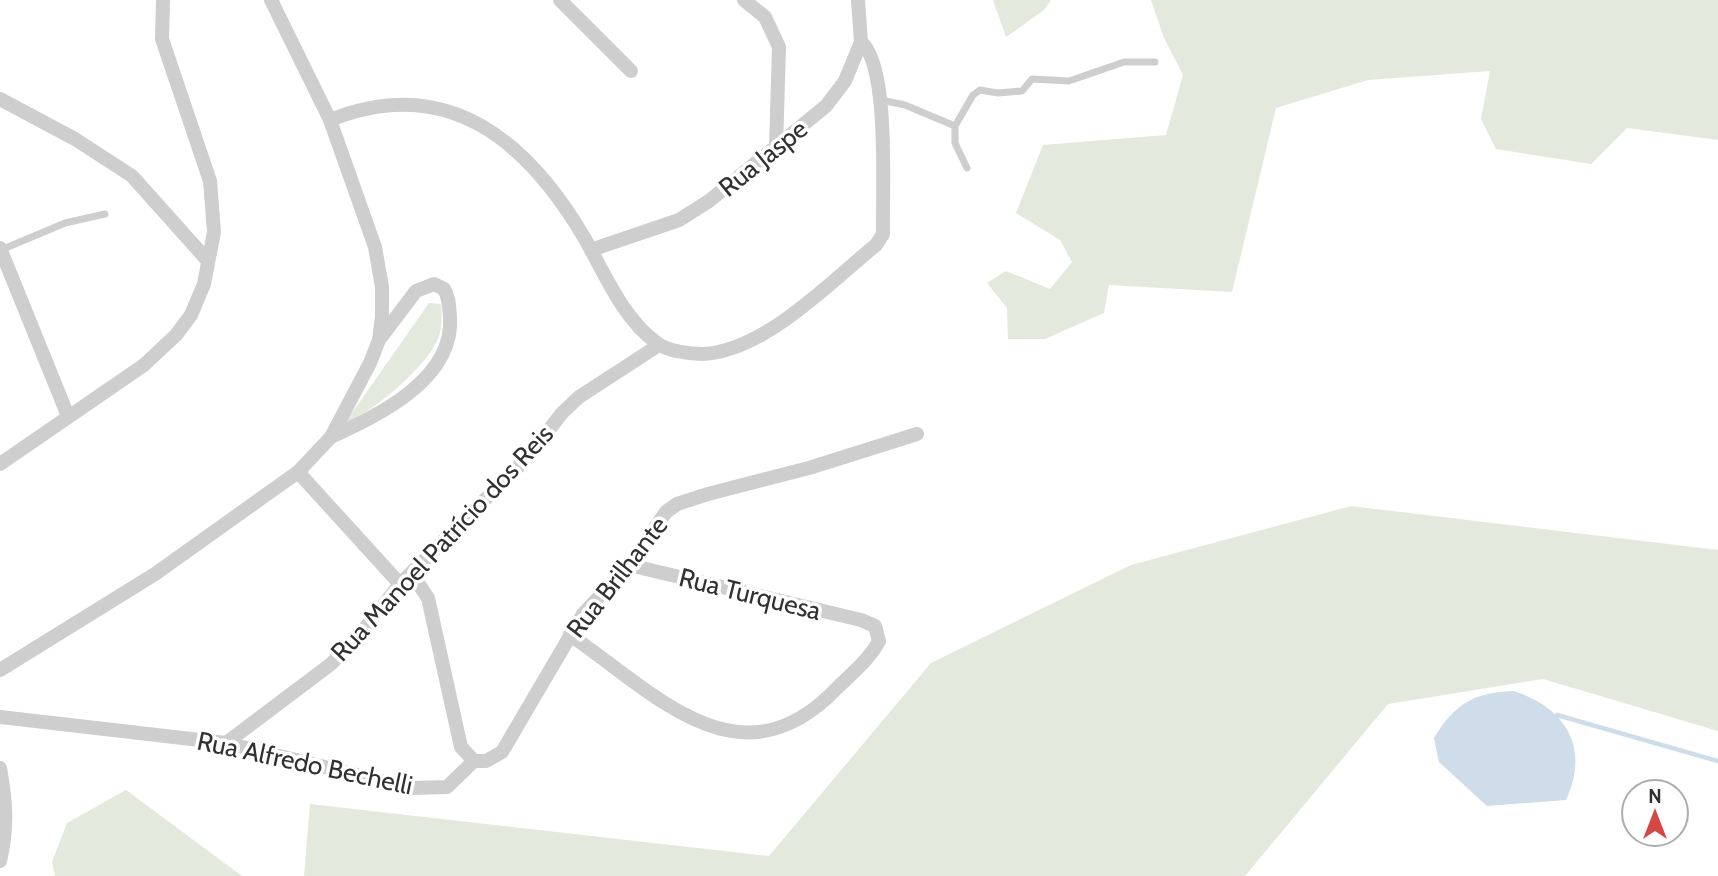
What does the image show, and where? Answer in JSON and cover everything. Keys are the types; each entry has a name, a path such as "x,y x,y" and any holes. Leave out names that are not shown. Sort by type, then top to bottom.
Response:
{"street":[{"path":"0,464 144,366 176,335 195,305 214,232 210,181 162,39 163,0"},
{"path":"271,0 330,120 375,247 382,287 379,340"},
{"path":"560,0 631,71"},
{"path":"744,0 765,17 779,47 776,148"},
{"name":"Rua Jaspe","path":"591,250 679,220 776,148 826,106 845,81 861,42 858,0"},
{"path":"330,120 360,108 422,104 466,115 489,127 530,165 572,216 624,307 659,345 702,354 736,346 763,335 876,244 883,234 880,100 875,64 870,50 861,42"},
{"path":"0,99 75,139 132,176 208,261"},
{"path":"0,249 68,416"},
{"path":"0,670 155,574 298,472 331,437 359,386 379,340 416,291 434,284 444,289 450,320 449,336 440,358 403,398 378,415 331,437"},
{"name":"Rua Manoel Patrício dos Reis","path":"226,743 331,664 361,633 400,584 527,458 562,413 579,397 659,345"},
{"name":"Rua Brilhante","path":"474,761 486,761 502,752 583,614 629,565 645,539 677,504 917,434"},
{"path":"298,472 400,584"},
{"name":"Rua Turquesa","path":"570,635 662,704 696,723 722,730 751,731 782,727 810,713 874,649 879,635 871,623 629,565"},
{"path":"411,573 428,598 461,747 474,761"},
{"name":"Rua Alfredo Bechelli","path":"0,717 226,743 411,788 447,788 474,761"},
{"path":"0,768 6,803 6,837 0,861"}],"lane":[{"path":"967,168 955,143 955,126 973,95 980,90 998,93 1022,91 1032,79 1069,81 1124,62 1154,62"},
{"path":"880,100 905,105 955,126"},
{"path":"0,249 65,223 105,214"}],"shaded area":[{"path":"993,0 1051,0 1044,10 1006,37"},
{"path":"1151,0 1718,0 1718,140 1627,128 1591,164 1496,149 1481,119 1490,71 1368,80 1276,108 1232,292 1109,285 1104,313 1045,339 1008,339 1007,308 987,283 1006,271 1050,289 1072,262 1060,240 1016,213 1043,145 1166,135 1183,75 1164,38"},
{"path":"429,303 441,304 441,328 433,348 412,374 384,399 345,423"},
{"path":"1351,506 1718,550 1718,731 1543,679 1388,704 1245,876 304,876 310,804 769,856 931,663 1131,565"},
{"path":"126,790 242,876 55,876 52,862 67,823"}],"water":[{"path":"1514,691 1547,708 1560,719 1568,732 1574,747 1575,763 1573,781 1566,800 1487,806 1439,762 1434,738 1449,716 1477,697"}],"waterway":[{"path":"1557,715 1718,761"}]}
